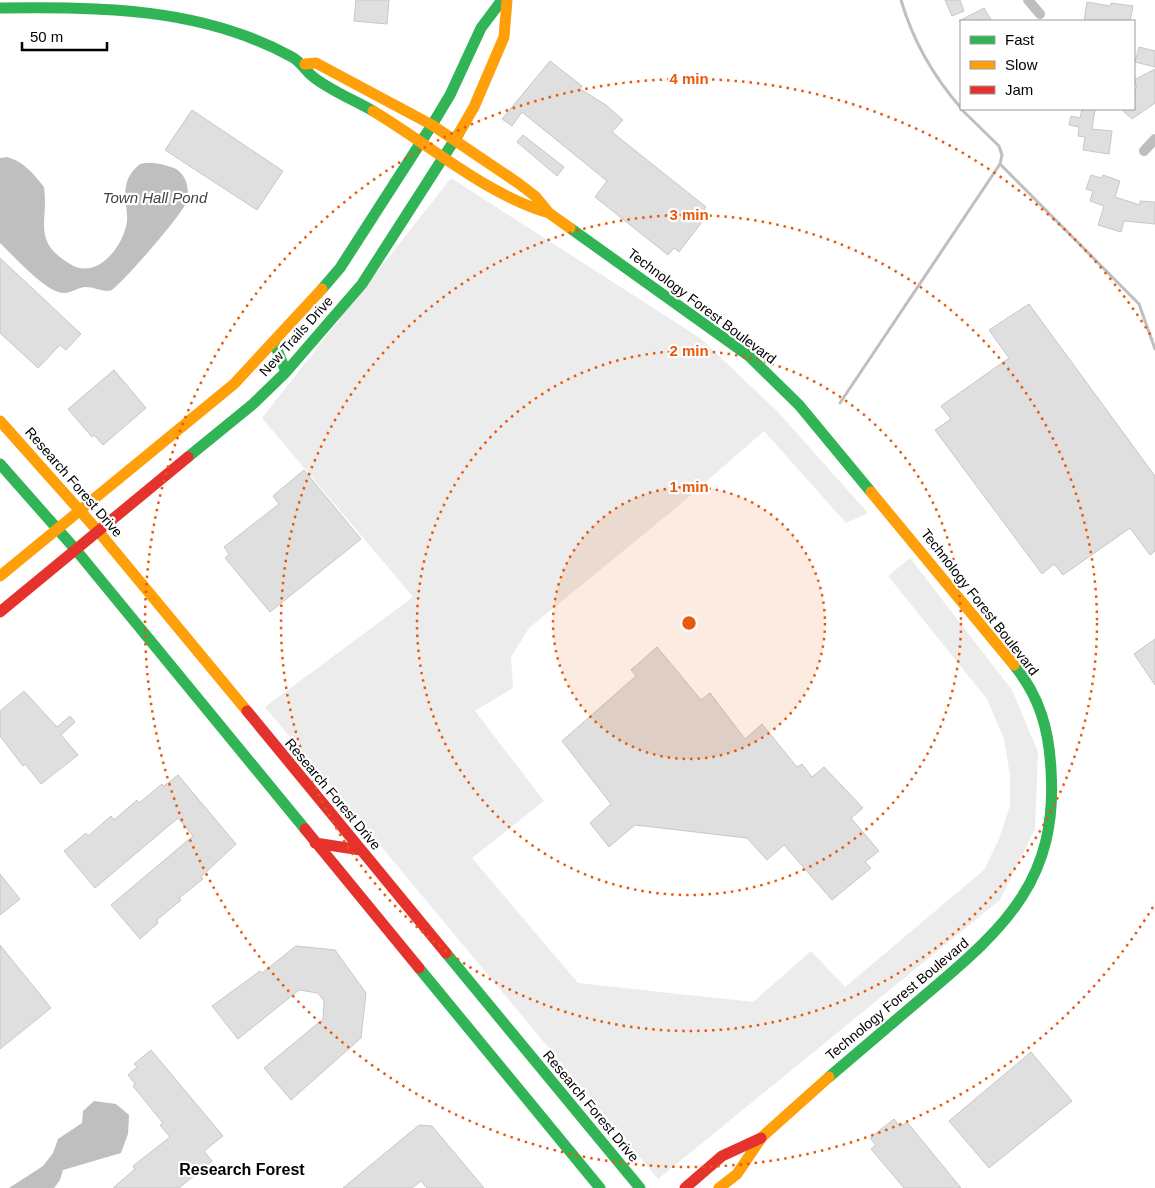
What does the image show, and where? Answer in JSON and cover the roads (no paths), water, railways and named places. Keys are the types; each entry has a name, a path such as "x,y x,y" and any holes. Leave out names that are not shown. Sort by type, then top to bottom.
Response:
{"street":[{"name":"New Trails Drive","path":"0,576 234,384 304,311 340,268 422,141 450,94 481,28 502,0"},
{"name":"New Trails Drive","path":"0,612 244,411 286,372 362,284 445,157 474,107 504,37 507,0"},
{"path":"1028,0 1040,14"},
{"name":"Technology Forest Boulevard","path":"0,8 126,8 162,12 223,28 260,42 305,64 316,63 432,125 518,183 535,196 549,213 698,318 749,356 777,381 1011,661 1032,693 1044,720 1053,773 1050,823 1038,870 1014,911 982,948 863,1046 762,1137 738,1174 719,1188"},
{"name":"Technology Forest Boulevard","path":"305,64 310,75 422,141 499,193 527,208 549,213"},
{"path":"1144,150 1155,139"},
{"path":"274,342 286,372"},
{"path":"259,357 286,372"},
{"name":"Research Forest Drive","path":"0,421 98,531 640,1188"},
{"path":"0,464 76,550 600,1188"},
{"path":"315,843 360,850"},
{"name":"Technology Forest Boulevard","path":"685,1188 722,1156 762,1137"}],"water":[{"name":"Town Hall Pond","path":"7,157 23,165 44,187 44,230 46,239 50,247 58,255 70,264 80,268 90,268 99,264 108,258 121,241 127,221 125,195 127,183 131,174 140,164 157,163 178,170 186,182 188,191 187,201 152,247 112,290 106,291 86,287 64,293 48,287 39,280 0,243 0,158"},
{"path":"94,1101 116,1104 129,1115 128,1134 121,1153 63,1170 60,1180 54,1188 9,1188 43,1166 53,1153 58,1139 82,1123 83,1111"}],"waterway":[{"path":"901,0 911,30 925,57 941,83 960,107"},
{"path":"840,403 1000,164 1002,155 999,146 962,110"},
{"path":"1000,164 1139,304 1155,349"}],"district":[{"name":"Research Forest","path":"242,1169"}]}
